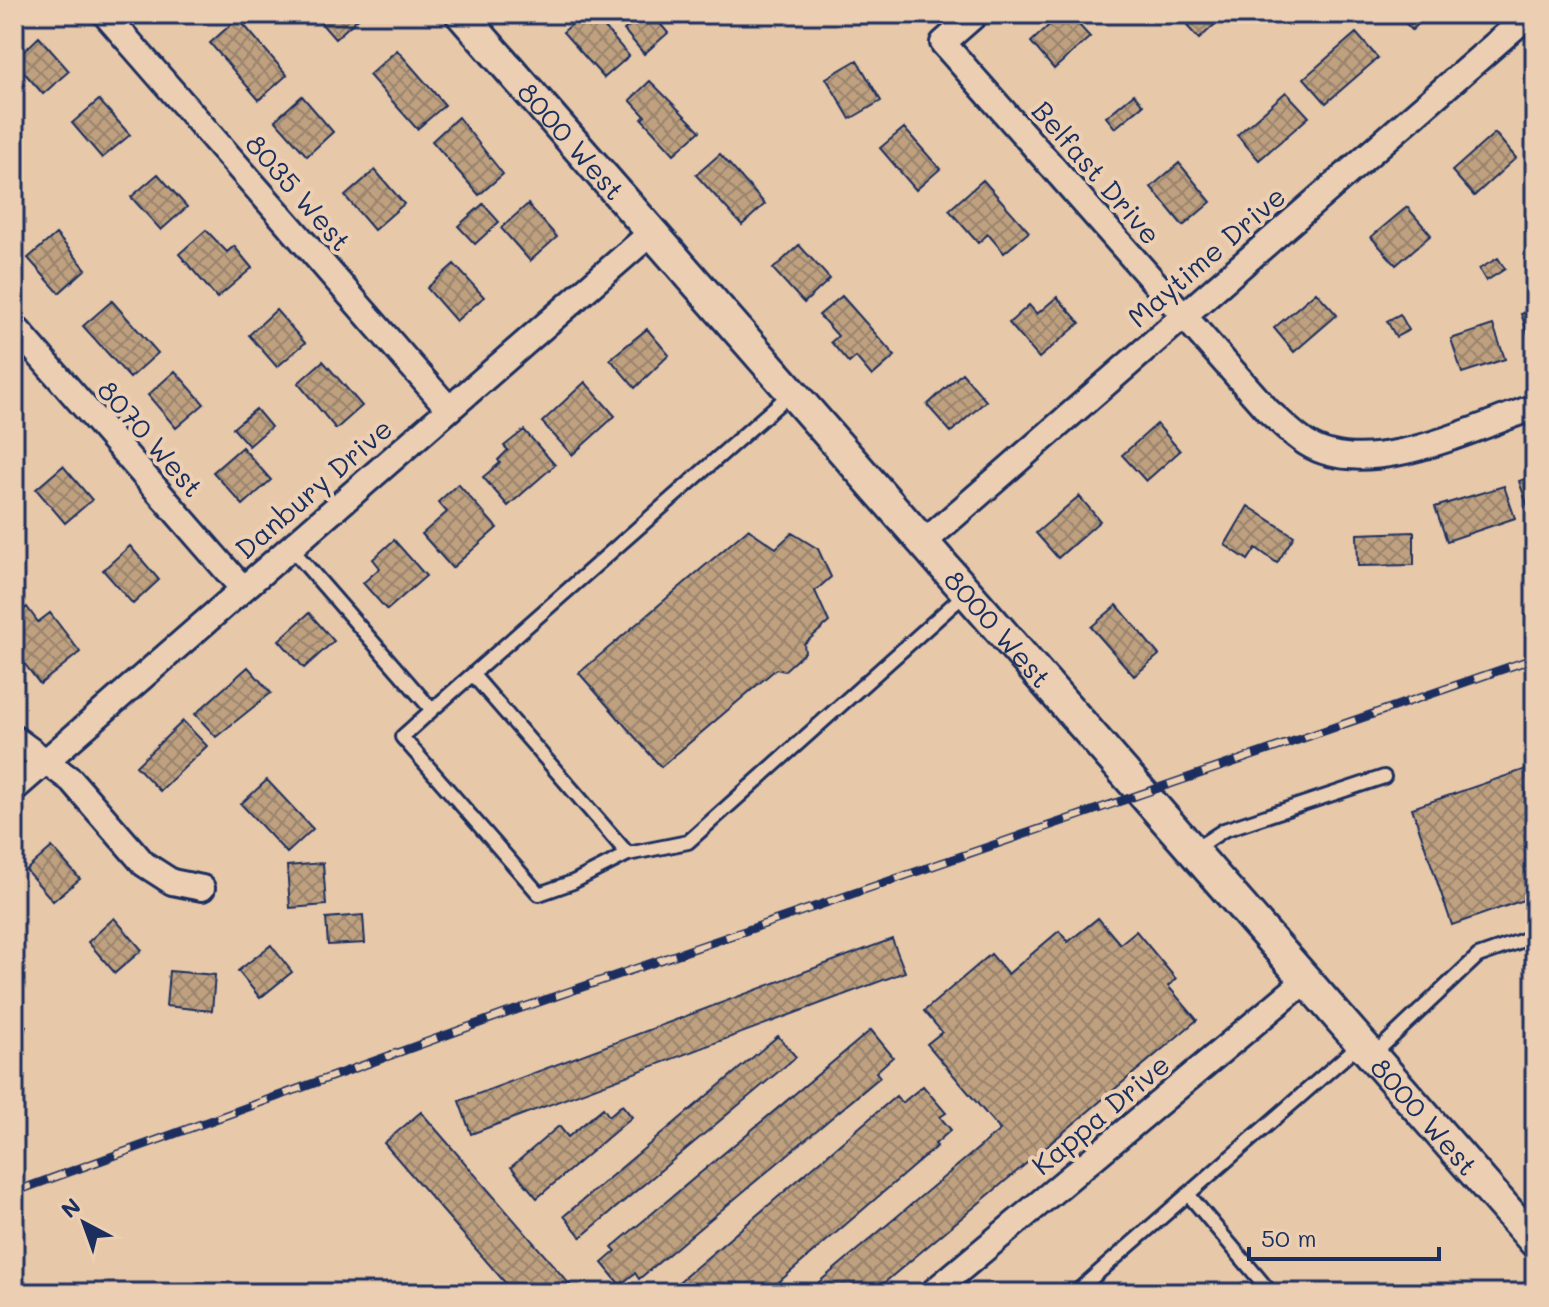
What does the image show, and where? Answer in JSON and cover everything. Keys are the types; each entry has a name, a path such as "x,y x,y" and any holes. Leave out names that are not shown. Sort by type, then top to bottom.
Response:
{"street":[{"name":"8035 West","path":"105,14 449,409"},
{"name":"8000 West","path":"461,14 1535,1242"},
{"name":"Belfast Drive","path":"976,14 943,43 1268,411 1307,444 1342,457 1388,456 1535,407"},
{"name":"Maytime Drive","path":"922,544 1530,14"},
{"name":"Danbury Drive","path":"14,789 651,233"},
{"name":"8070 West","path":"14,326 243,589"},
{"path":"14,738 71,780 144,864 172,882 202,888"},
{"name":"Kappa Drive","path":"932,1293 1306,980"}],"lane":[{"path":"791,393 402,737 539,894 573,882 628,854 688,842 966,593"},
{"path":"291,548 432,710"},
{"path":"473,675 628,854"},
{"path":"1192,851 1224,830 1384,777"},
{"path":"1075,1293 1188,1194 1478,956 1535,936"},
{"path":"1188,1194 1271,1293"}],"building":[{"path":"313,14 363,14 335,39"},
{"path":"584,14 593,14 629,56 604,78 563,32"},
{"path":"642,14 652,14 668,33 644,54 624,30"},
{"path":"1061,14 1069,14 1090,37 1054,69 1031,42"},
{"path":"1200,14 1226,14 1199,39 1187,26"},
{"path":"1397,14 1429,14 1412,30"},
{"path":"238,18 287,75 259,100 210,43"},
{"path":"1356,33 1378,58 1326,103 1304,78"},
{"path":"39,37 69,71 43,94 14,61"},
{"path":"397,50 445,105 417,129 369,75"},
{"path":"857,60 881,101 850,119 826,78"},
{"path":"650,81 700,131 674,154 642,119 645,116 630,100"},
{"path":"1286,92 1309,117 1259,160 1237,135"},
{"path":"1134,94 1143,105 1115,128 1106,117"},
{"path":"302,96 333,132 307,156 275,120"},
{"path":"99,100 130,135 102,158 72,123"},
{"path":"458,117 503,174 479,195 432,141"},
{"path":"904,128 940,169 916,190 880,148"},
{"path":"1495,133 1516,158 1474,196 1452,171"},
{"path":"720,154 765,204 742,225 696,175"},
{"path":"1179,163 1211,202 1183,226 1151,187"},
{"path":"375,170 404,204 374,230 345,196"},
{"path":"158,174 187,207 161,230 131,197"},
{"path":"983,180 1029,232 1004,253 988,234 978,243 949,210"},
{"path":"483,204 499,222 475,244 458,226"},
{"path":"528,204 557,237 530,261 501,228"},
{"path":"1407,207 1431,235 1396,265 1371,237"},
{"path":"206,230 227,252 234,246 252,268 217,298 179,254"},
{"path":"56,234 86,269 59,293 28,258"},
{"path":"799,245 830,279 804,303 773,269"},
{"path":"1498,258 1505,269 1486,281 1479,269"},
{"path":"454,264 484,297 456,321 427,288"},
{"path":"1316,292 1337,315 1294,352 1274,328"},
{"path":"842,296 895,356 872,376 856,357 849,363 831,342 838,336 819,315"},
{"path":"1057,297 1080,323 1039,358 1009,323 1029,305 1037,314"},
{"path":"112,301 158,353 130,378 83,326"},
{"path":"276,310 305,343 277,367 249,335"},
{"path":"1535,310 1535,347 1533,348 1521,314"},
{"path":"1400,314 1409,330 1396,337 1387,321"},
{"path":"1493,325 1505,359 1462,373 1451,339"},
{"path":"647,329 669,355 635,388 610,359"},
{"path":"323,361 362,406 336,429 298,383"},
{"path":"175,371 204,404 176,428 148,395"},
{"path":"962,373 986,401 951,432 927,405"},
{"path":"585,382 615,416 572,455 542,422"},
{"path":"256,409 271,427 249,446 233,428"},
{"path":"1157,424 1180,451 1146,481 1122,455"},
{"path":"524,430 555,465 508,506 483,477 500,463 498,460 508,450 504,446"},
{"path":"242,447 271,480 243,505 213,472"},
{"path":"63,466 92,500 65,523 36,489"},
{"path":"1535,475 1535,511 1530,513 1519,481"},
{"path":"458,484 497,528 452,568 422,534 447,512 438,502"},
{"path":"1504,486 1515,518 1447,541 1435,507"},
{"path":"1079,496 1100,521 1058,558 1036,533"},
{"path":"1248,506 1294,536 1277,563 1256,548 1248,560 1225,545"},
{"path":"748,529 776,548 792,533 818,549 831,577 815,591 829,622 804,644 805,652 784,671 776,669 661,767 579,673"},
{"path":"1414,532 1414,565 1358,566 1357,534"},
{"path":"394,540 426,576 387,610 363,583 380,568 373,559"},
{"path":"130,546 159,580 133,604 103,570"},
{"path":"1117,605 1159,655 1134,676 1091,627"},
{"path":"27,607 38,622 50,613 80,652 40,684 14,650 14,617"},
{"path":"309,613 334,641 304,668 279,640"},
{"path":"248,667 271,693 216,737 195,714"},
{"path":"183,721 207,746 160,791 136,766"},
{"path":"1535,766 1535,896 1452,925 1412,808"},
{"path":"267,780 313,829 287,853 241,804"},
{"path":"52,847 80,879 53,901 26,870"},
{"path":"323,863 326,905 290,908 287,866"},
{"path":"363,915 365,943 328,945 326,918"},
{"path":"114,918 142,950 115,973 88,942"},
{"path":"1098,918 1120,944 1136,931 1176,979 1168,986 1197,1020 872,1293 806,1293 1000,1130 927,1044 942,1032 924,1011 991,954 1008,974 1059,931 1068,942"},
{"path":"892,939 905,972 471,1134 459,1101"},
{"path":"271,945 292,972 260,998 238,971"},
{"path":"169,971 215,975 212,1011 166,1006"},
{"path":"14,1022 26,1026 14,1064"},
{"path":"871,1030 893,1057 876,1072 880,1077 639,1279 635,1273 620,1285 602,1263 616,1251 612,1247"},
{"path":"778,1036 796,1057 581,1237 564,1216"},
{"path":"923,1086 946,1113 940,1117 951,1130 935,1144 937,1146 766,1293 666,1293 896,1096 902,1103"},
{"path":"622,1105 632,1117 537,1198 511,1167 559,1126 568,1137 603,1108 609,1116"},
{"path":"421,1112 577,1293 514,1293 384,1143"}],"railway":[{"path":"14,1192 507,1013 1535,658"}]}
